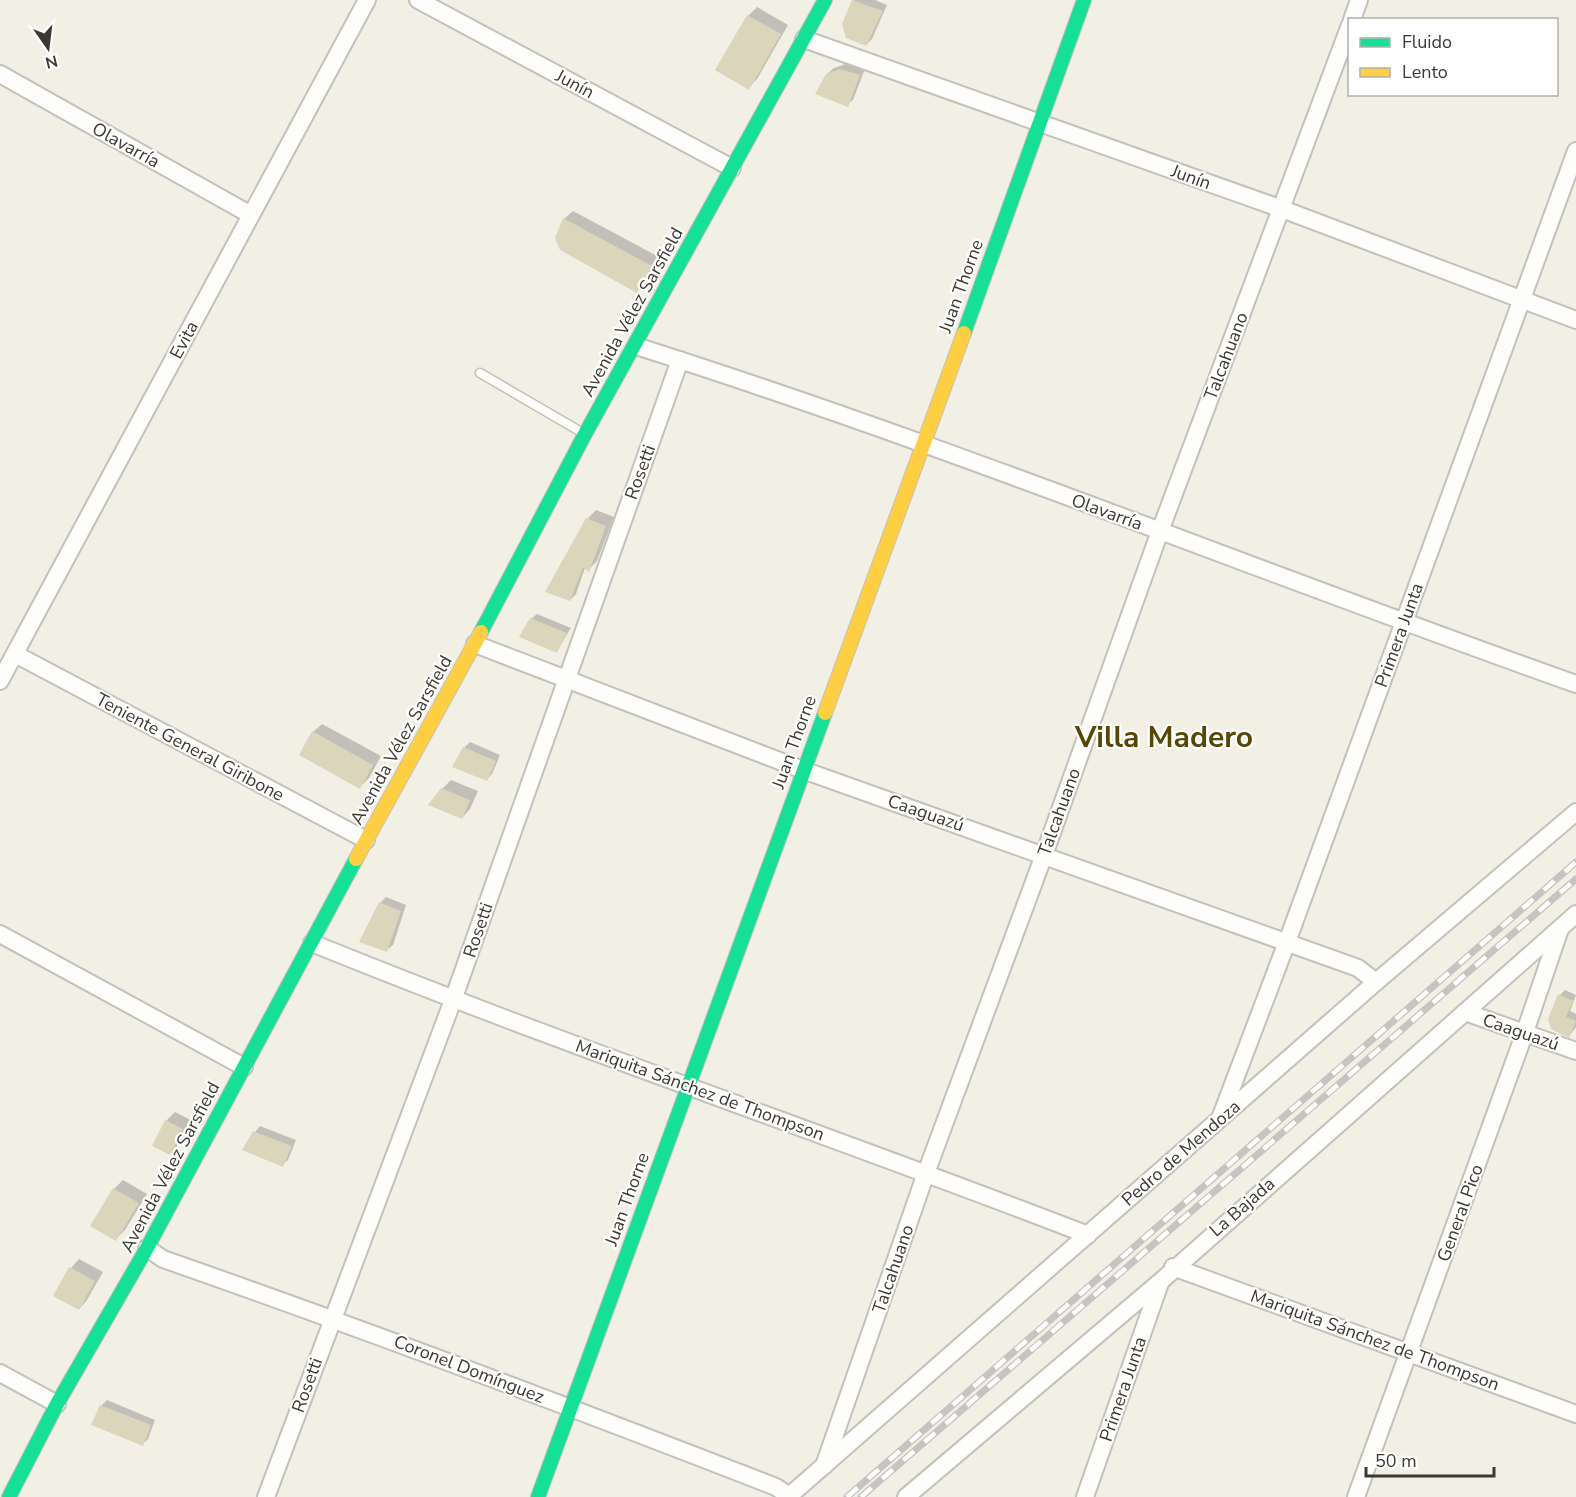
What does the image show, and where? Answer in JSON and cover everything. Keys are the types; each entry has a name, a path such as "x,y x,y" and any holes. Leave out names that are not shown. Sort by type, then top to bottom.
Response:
{"main road":[{"name":"Avenida Vélez Sarsfield","path":"9,1497 57,1404 147,1248 366,840 475,644 585,434 636,346 825,0"},
{"name":"Juan Thorne","path":"538,1497 924,444 1084,0"}],"street":[{"name":"Evita","path":"0,681 367,0"},
{"name":"Junín","path":"418,0 732,168"},
{"path":"1353,18 1359,0"},
{"name":"Talcahuano","path":"824,1466 926,1173 1044,855 1160,531 1348,30"},
{"name":"Junín","path":"804,39 1282,209 1576,320"},
{"name":"Olavarría","path":"0,74 251,215"},
{"name":"Primera Junta","path":"1220,1119 1576,152"},
{"name":"Olavarría","path":"636,346 924,444 1403,623 1576,684"},
{"name":"Rosetti","path":"266,1497 453,1000 680,360"},
{"name":"Caaguazú","path":"475,644 803,770 1358,968 1376,982"},
{"name":"Teniente General Giribone","path":"15,654 366,840"},
{"name":"Pedro de Mendoza","path":"788,1496 1376,982 1576,812"},
{"name":"La Bajada","path":"906,1497 1161,1281 1173,1267 1576,914"},
{"name":"General Pico","path":"1356,1497 1410,1353 1560,928"},
{"path":"0,934 244,1067"},
{"name":"Mariquita Sánchez de Thompson","path":"312,943 453,1000 926,1173 1088,1235"},
{"name":"Caaguazú","path":"1466,1012 1576,1051"},
{"name":"Coronel Domínguez","path":"147,1248 163,1259 332,1318 570,1407 776,1487 788,1496"},
{"name":"Mariquita Sánchez de Thompson","path":"1173,1267 1576,1413"},
{"name":"Primera Junta","path":"1085,1497 1161,1281"},
{"path":"0,1373 57,1404"}],"lane":[{"path":"480,373 585,434"}],"building":[{"path":"852,0 883,11 866,46 846,38 842,24"},
{"path":"747,15 781,34 749,90 715,70"},
{"path":"840,69 860,75 848,107 815,94 826,74"},
{"path":"563,218 652,266 637,293 560,250 555,238"},
{"path":"586,518 606,526 589,572 583,567 570,601 545,592"},
{"path":"530,618 567,633 557,653 519,637"},
{"path":"312,731 373,765 360,789 299,755"},
{"path":"463,747 496,761 487,781 452,767"},
{"path":"441,788 470,800 462,819 428,805"},
{"path":"379,902 401,911 387,952 359,942"},
{"path":"1558,994 1573,1001 1566,1017 1576,1021 1569,1038 1551,1029 1548,1019"},
{"path":"165,1120 183,1129 170,1155 152,1146"},
{"path":"253,1131 292,1146 283,1167 242,1150"},
{"path":"113,1188 139,1203 116,1241 90,1226"},
{"path":"69,1267 95,1281 79,1310 53,1296"},
{"path":"100,1405 151,1425 143,1446 91,1425"}],"railway":[{"path":"847,1497 1576,862"},
{"path":"861,1497 1576,879"}],"traffic: fast":[{"path":"481,632 585,434 825,0"},
{"path":"964,333 1084,0"},
{"path":"538,1497 825,713"},
{"path":"9,1497 57,1404 147,1248 356,859"}],"traffic: slow":[{"path":"825,713 964,333"},
{"path":"356,859 481,632"}],"district":[{"name":"Villa Madero","path":"1164,737"}]}
